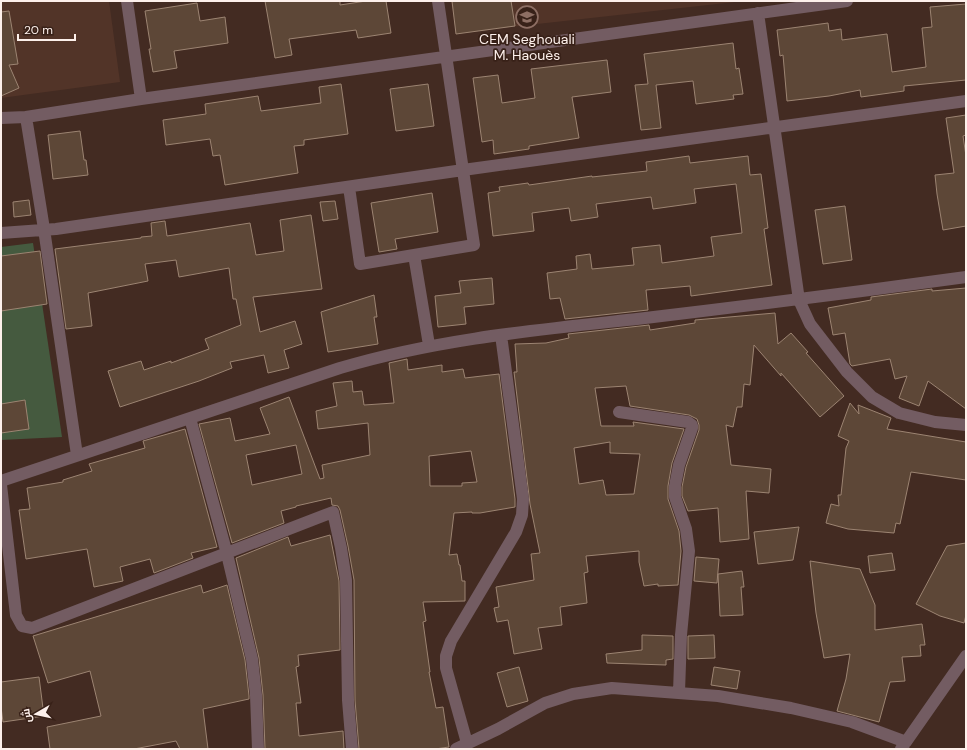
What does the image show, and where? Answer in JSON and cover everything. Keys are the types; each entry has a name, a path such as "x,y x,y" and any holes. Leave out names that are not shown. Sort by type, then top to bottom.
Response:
{"street":[{"path":"127,1 141,99"},
{"path":"349,186 360,264 474,245 438,1"},
{"path":"1,118 26,116 829,2 847,1"},
{"path":"758,13 800,300 810,324 847,372 872,397 899,413 935,422 966,425"},
{"path":"1,233 64,228 463,170 966,102"},
{"path":"26,116 77,456"},
{"path":"414,255 429,346"},
{"path":"1,481 340,368 377,357 429,346 501,335 800,300 966,277"},
{"path":"467,743 446,668 446,656 451,641 516,532 522,515 523,498 501,335"},
{"path":"619,412 688,422 692,425 677,470 675,486 676,497 686,529 690,551 681,635 679,692"},
{"path":"190,418 227,554 252,659 256,695 258,749"},
{"path":"1,485 16,615 22,626 32,628 333,512 346,580 348,700 352,749"},
{"path":"456,749 498,729 545,703 573,694 612,688 718,696 791,708 852,722 903,745 966,656"}],"shaded area":[{"path":"1,1 109,1 120,82 1,98"},
{"name":"CEM Seghouali M. Haouès","path":"451,1 744,1 456,33"}],"green space":[{"path":"33,243 62,437 1,440 1,247"}],"building":[{"path":"265,1 340,1 340,5 366,1 386,1 391,33 358,38 356,30 289,39 292,55 275,58"},
{"path":"452,1 511,1 515,26 456,34"},
{"path":"197,3 200,21 225,17 228,43 174,51 177,68 153,72 145,11"},
{"path":"966,4 966,80 904,86 904,91 861,97 860,90 829,96 787,101 783,55 780,56 777,30 828,23 829,31 841,29 842,40 887,34 892,72 926,67 922,28 932,27 930,7"},
{"path":"9,11 18,64 9,65 19,88 1,96 1,12"},
{"path":"733,43 736,69 739,68 743,94 733,95 734,99 696,104 693,81 656,85 661,128 641,130 635,85 648,84 644,54"},
{"path":"607,60 611,92 572,97 579,138 529,146 529,149 494,154 493,140 482,142 473,78 498,75 502,103 535,98 531,69"},
{"path":"341,84 348,134 304,140 304,145 294,146 298,173 225,185 220,155 213,156 210,139 166,145 163,120 206,114 205,104 258,96 261,111 321,103 319,87"},
{"path":"428,84 434,126 396,131 390,89"},
{"path":"966,115 966,135 963,136 966,156 966,226 943,230 935,175 954,173 946,118"},
{"path":"80,131 84,160 86,160 88,175 53,179 48,135"},
{"path":"689,156 690,163 748,156 750,175 761,174 768,228 764,229 772,285 691,296 690,286 646,290 648,310 565,319 560,298 550,299 547,273 577,269 576,256 590,254 592,269 634,265 632,248 660,245 662,263 714,256 711,237 742,233 736,184 694,189 696,203 653,209 651,197 596,204 598,217 571,221 569,208 532,213 534,231 493,236 488,193 500,191 499,187 528,183 529,185 592,176 647,171 646,162"},
{"path":"432,193 438,232 395,239 397,249 379,252 371,203"},
{"path":"29,200 31,215 14,217 13,202"},
{"path":"335,201 338,219 323,221 320,202"},
{"path":"845,206 852,260 823,264 815,210"},
{"path":"311,215 322,289 253,297 260,332 295,321 302,344 284,350 289,368 268,373 264,355 230,362 232,368 199,381 120,407 108,371 141,361 144,370 171,361 171,363 209,349 205,339 241,325 236,299 233,299 229,268 179,277 176,260 145,264 148,281 88,293 92,326 66,329 55,249 152,236 151,223 165,221 167,236 250,223 256,255 284,251 280,220"},
{"path":"40,251 47,304 1,311 1,256"},
{"path":"492,278 494,304 464,307 466,324 438,327 435,296 461,293 459,281"},
{"path":"966,288 966,409 928,381 919,406 899,398 907,376 895,379 890,359 852,366 850,364 845,333 833,335 828,308 871,300 871,297 932,289 932,291"},
{"path":"374,295 377,317 374,317 378,344 328,352 321,312"},
{"path":"775,313 778,344 791,333 808,352 806,353 844,396 820,417 754,345 750,385 744,384 742,407 737,407 733,427 726,425 731,465 771,469 769,493 746,491 749,539 720,542 718,508 688,511 682,496 682,487 686,467 699,430 697,419 689,415 630,406 626,386 595,388 601,426 634,426 633,422 684,429 672,463 668,486 668,499 679,531 681,551 678,585 658,586 658,584 644,586 639,562 639,551 586,556 588,572 584,573 587,603 560,607 562,625 538,628 542,649 514,654 508,620 497,622 494,608 499,607 496,587 534,580 531,554 540,553 530,504 514,372 517,372 515,344 546,343 569,338 568,334 649,325 650,330 695,323 695,320","holes":["610,442 610,453 640,454 634,494 606,495 603,480 579,484 574,448"]},
{"path":"407,359 408,370 442,365 442,372 463,369 465,378 499,374 515,499 515,507 480,513 454,513 449,555 457,554 462,581 465,581 465,601 423,602 426,621 423,622 429,672 436,708 443,707 449,747 435,749 359,749 355,700 354,580 348,546 338,506 332,505 331,498 281,511 284,523 232,543 199,424 230,418 235,441 270,434 260,408 289,397 320,479 324,478 322,465 370,455 368,423 318,429 316,411 337,406 333,383 352,381 353,392 362,391 364,405 394,403 389,363","holes":["296,445 302,474 252,485 246,455","471,451 477,482 462,483 462,486 430,486 429,456"]},
{"path":"25,400 29,429 1,433 1,404"},
{"path":"850,403 859,414 858,405 891,418 887,429 966,442 966,480 911,472 900,524 896,523 894,533 848,529 826,523 831,504 839,506 838,495 841,495 846,448 849,441 838,436"},
{"path":"185,429 217,547 191,553 193,558 154,573 150,559 120,567 123,581 94,587 87,549 26,559 19,510 30,509 27,488 63,482 63,480 92,471 89,464 145,448 143,441"},
{"path":"799,527 793,560 758,564 754,532"},
{"path":"330,535 339,581 340,650 298,655 299,666 296,667 301,703 296,703 299,736 343,731 344,749 265,749 263,695 259,658 236,558 288,537 291,546"},
{"path":"966,543 966,615 964,623 940,616 916,604 947,546"},
{"path":"892,553 895,570 870,573 868,556"},
{"path":"696,557 719,559 717,583 694,581"},
{"path":"810,561 860,569 875,605 875,630 922,624 925,645 920,645 921,656 902,657 905,681 890,682 879,722 837,711 846,679 850,654 824,658 816,613"},
{"path":"742,571 744,587 741,587 743,615 720,616 718,574"},
{"path":"201,585 203,593 227,585 245,660 249,696 249,699 203,709 208,749 180,749 176,741 134,749 50,749 47,727 101,716 90,671 48,683 33,636"},
{"path":"642,635 673,636 673,659 666,660 666,665 607,663 606,654 642,650"},
{"path":"714,635 715,658 688,659 688,636"},
{"path":"519,667 528,701 507,707 497,673"},
{"path":"714,667 740,671 737,689 711,685"},
{"path":"39,677 44,716 3,722 1,707 1,682"}],"place":[{"name":"CEM Seghouali M. Haouès","path":"527,17"}]}
